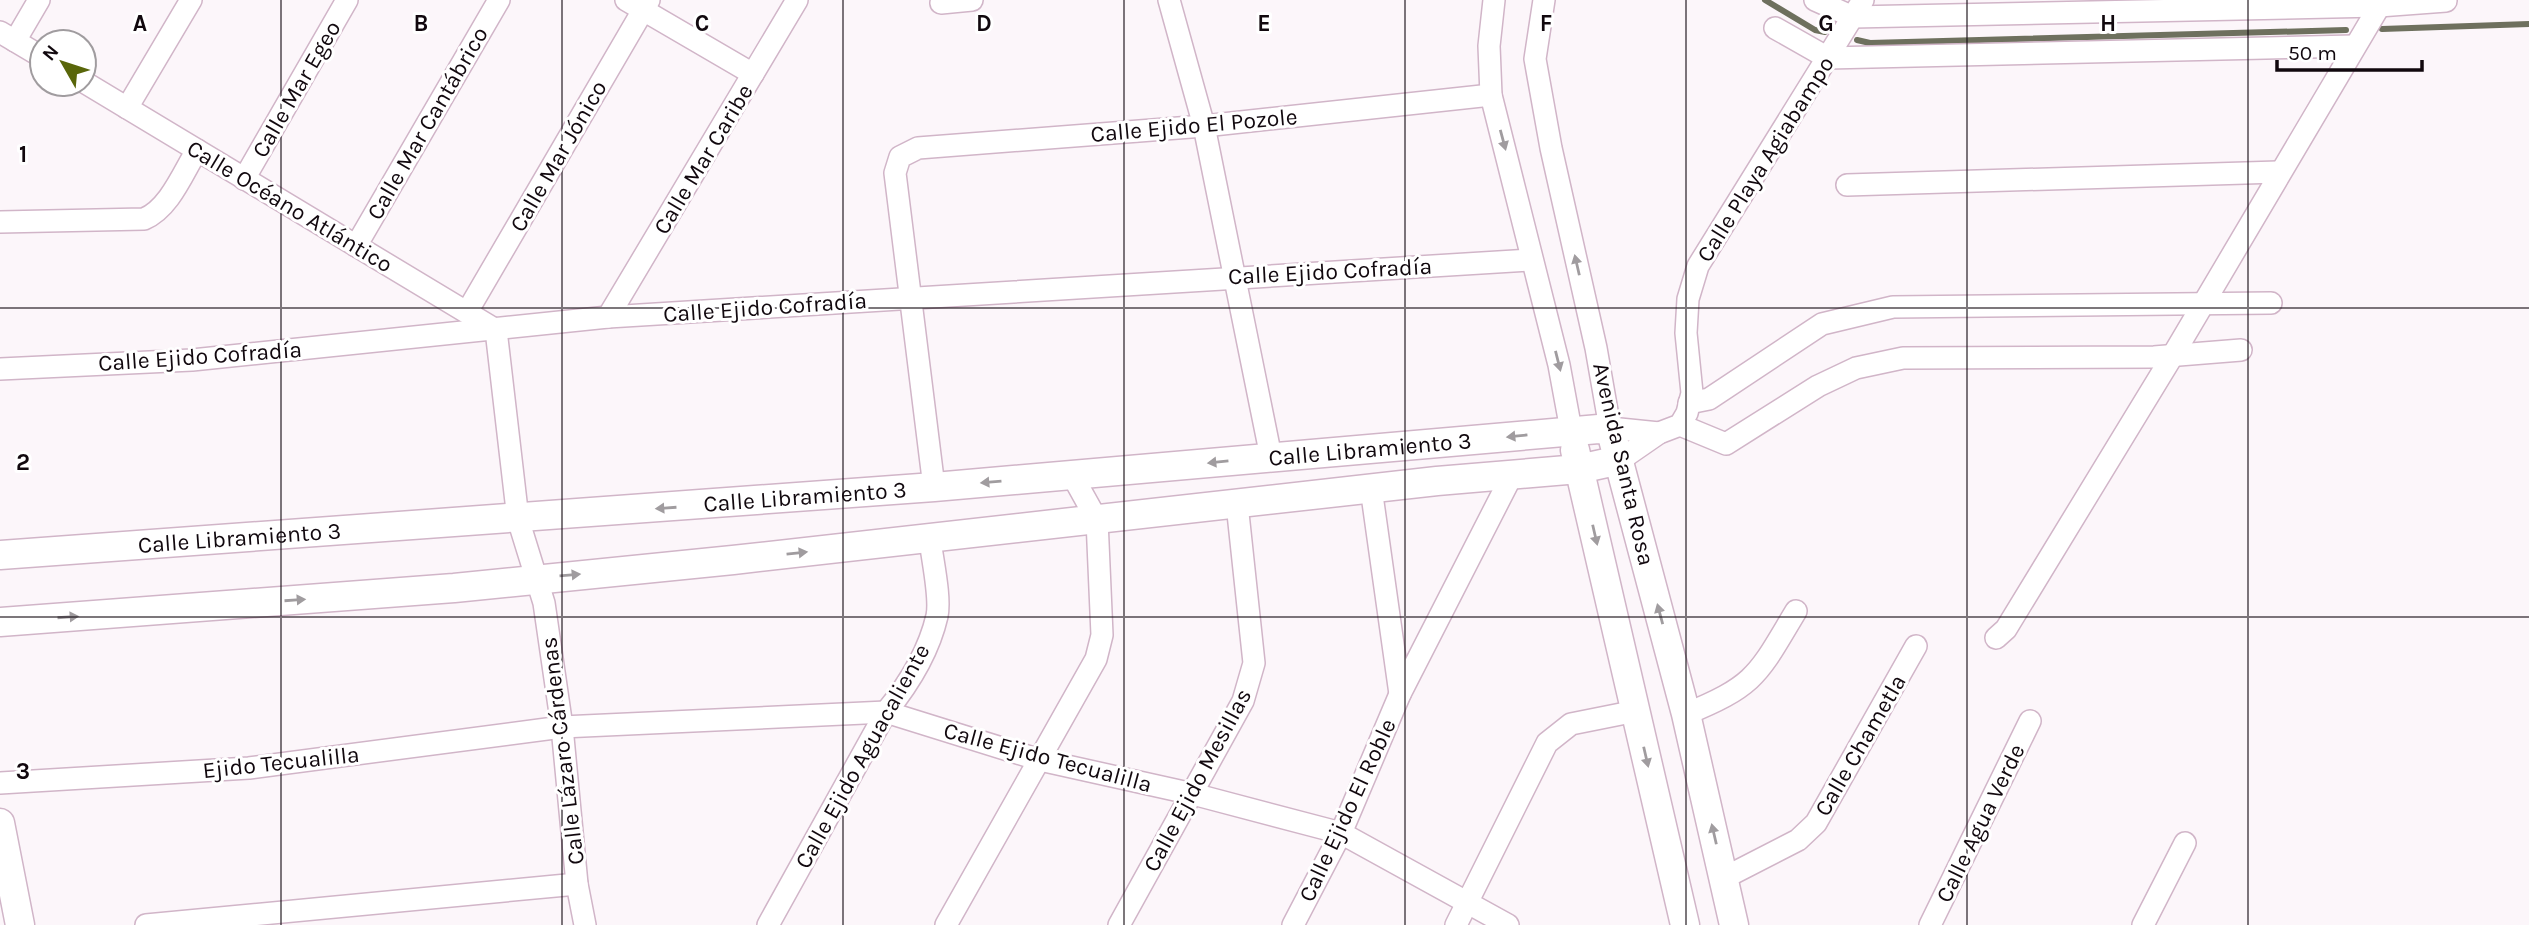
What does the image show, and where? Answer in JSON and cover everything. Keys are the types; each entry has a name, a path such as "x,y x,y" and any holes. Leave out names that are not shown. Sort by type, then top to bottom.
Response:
{"street":[{"path":"28,49 7,37 39,0"},
{"path":"127,108 191,0"},
{"name":"Calle Mar Egeo","path":"244,179 348,0"},
{"name":"Calle Mar Cantábrico","path":"356,246 499,0"},
{"name":"Calle Mar Caribe","path":"608,317 797,0"},
{"path":"941,3 972,0"},
{"path":"1169,0 1204,126 1271,457"},
{"name":"Avenida Santa Rosa","path":"1494,0 1489,46 1490,95 1559,365 1579,469 1685,925"},
{"name":"Avenida Santa Rosa","path":"1544,0 1535,59 1551,148 1596,348 1610,428 1686,714 1734,925"},
{"path":"1815,0 1858,9 2446,1"},
{"path":"639,3 753,74"},
{"name":"Calle Mar Jónico","path":"467,312 639,3"},
{"path":"1996,638 2006,629 2173,355 2278,172 2381,3"},
{"name":"Calle Playa Agiabampo","path":"1680,425 1692,393 1686,333 1688,299 1698,266 1858,9"},
{"path":"1775,28 1828,58 2354,46"},
{"name":"Calle Océano Atlántico","path":"98,90 496,330"},
{"name":"Calle Ejido El Pozole","path":"911,297 895,173 900,156 918,148 1204,126 1490,95"},
{"path":"0,222 144,219 154,215 163,205 197,150"},
{"path":"1847,185 2278,172"},
{"name":"Calle Ejido Cofradía","path":"0,369 192,360 608,317 1530,260"},
{"path":"911,297 934,487"},
{"path":"1689,403 1709,399 1822,324 1893,307 2271,303"},
{"name":"Calle Lázaro Cárdenas","path":"496,330 518,519 544,603 562,727 577,884 585,925"},
{"path":"1620,460 1659,433 1680,425 1726,444 1818,386 1856,368 1903,358 2173,355 2241,350"},
{"path":"1610,428 1659,433"},
{"name":"Calle Libramiento 3","path":"0,555 934,487 1610,428"},
{"name":"Calle Libramiento 3","path":"0,622 454,588 930,539 1371,488 1579,469 1620,460"},
{"path":"946,925 1096,659 1102,635 1097,520 1072,475"},
{"name":"Calle Ejido El Roble","path":"1293,925 1341,834 1400,694 1512,475"},
{"name":"Calle Ejido El Roble","path":"1371,488 1400,694"},
{"name":"Calle Ejido Mesillas","path":"1119,925 1243,701 1254,663 1237,504"},
{"name":"Calle Ejido Aguacaliente","path":"768,925 886,712 909,681 937,614 930,539"},
{"path":"1686,714 1731,695 1749,683 1762,668 1796,611"},
{"name":"Calle Chametla","path":"1724,878 1798,840 1816,824 1916,646"},
{"path":"1456,925 1547,743 1572,724 1636,711"},
{"name":"Calle Ejido Tecualilla","path":"562,727 886,712 1040,760 1193,794 1341,834 1508,925"},
{"name":"Calle Agua Verde","path":"1930,925 2031,721"},
{"name":"Ejido Tecualilla","path":"0,783 249,768 562,727"},
{"path":"0,823 20,925"},
{"path":"2143,925 2185,843"},
{"path":"146,925 577,884"}],"waterway":[{"path":"1765,0 1815,30 1825,32"},
{"path":"2382,29 2529,24"},
{"path":"1857,40 1870,43 2346,30"}]}
